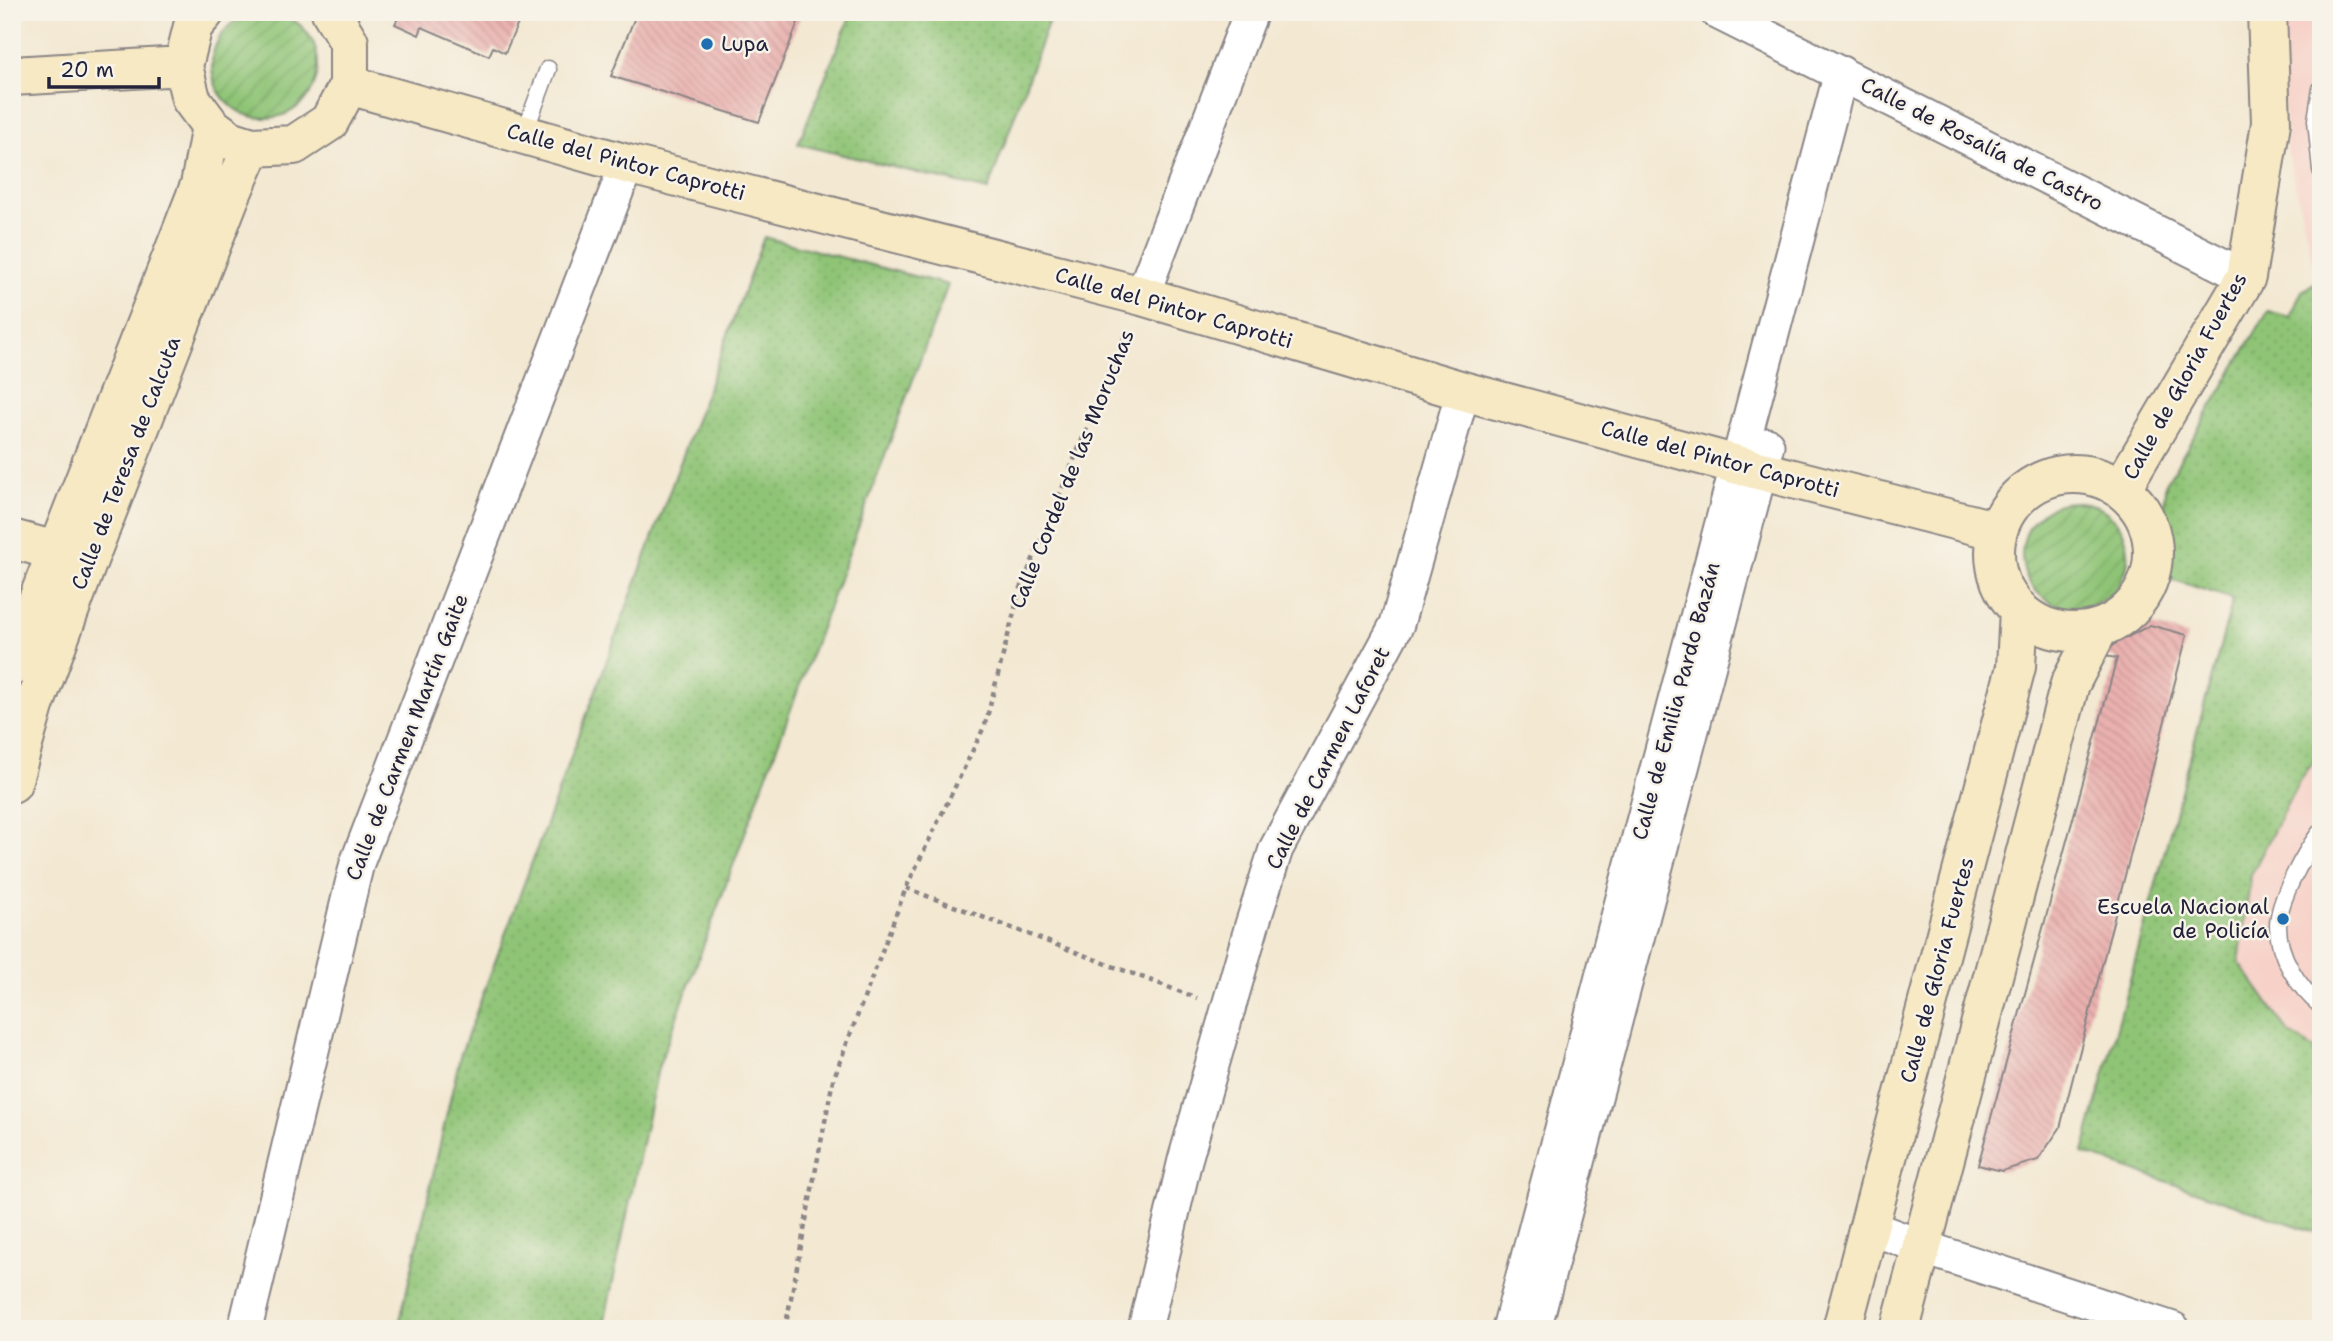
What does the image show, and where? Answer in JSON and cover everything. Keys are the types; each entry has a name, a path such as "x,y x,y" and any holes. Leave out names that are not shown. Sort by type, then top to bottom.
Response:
{"street":[{"path":"205,12 192,26 183,66 191,99 211,126 230,140 252,147 294,145 330,122 349,85 349,43 331,12"},
{"path":"1142,296 1251,12"},
{"name":"Calle de Rosalía de Castro","path":"1717,12 2246,277"},
{"name":"Calle de Gloria Fuertes","path":"2122,489 2246,277 2271,123 2267,12"},
{"path":"12,76 183,66"},
{"name":"Calle de Emilia Pardo Bazán","path":"1534,1329 1749,468 1850,78"},
{"name":"Calle del Pintor Caprotti","path":"349,85 627,164 1142,296 1463,391 1998,531"},
{"name":"Calle de Teresa de Calcuta","path":"12,666 200,185 211,126"},
{"name":"Calle de Teresa de Calcuta","path":"12,783 34,706 89,558 252,147"},
{"name":"Calle de Carmen Martín Gaite","path":"245,1329 356,863 627,164"},
{"name":"Calle de Carmen Laforet","path":"1144,1329 1185,1160 1276,849 1397,624 1463,391"},
{"name":"Calle de Emilia Pardo Bazán","path":"1509,1329 1749,468"},
{"path":"2074,473 2099,477 2122,489 2139,506 2150,528 2154,553 2150,578 2138,600 2121,617 2099,628 2077,632 2056,630 2036,622 2019,609 2005,593 1998,573 1995,552 1998,531 2008,508 2026,489 2049,477 2074,473"},
{"path":"12,539 55,551"},
{"name":"Calle de Gloria Fuertes","path":"1842,1329 2016,667 2019,609"},
{"path":"1900,1329 2070,684 2099,628"},
{"path":"1869,1227 1922,1247 2174,1329"}],"lane":[{"path":"524,134 548,69"},
{"path":"2321,89 2316,120 2321,170"},
{"path":"2321,831 2291,881 2278,925 2284,961 2321,1006"}],"path":[{"name":"Calle Cordel de las Moruchas","path":"785,1329 833,1080 906,888 985,725 1018,593 1142,296"},
{"path":"906,888 1228,1009"}],"shaded area":[{"path":"2282,12 2321,12 2321,288 2317,281 2286,145"},
{"name":"Escuela Nacional de Policía","path":"2321,753 2321,1053 2289,1033 2239,962 2251,875 2299,781"}],"green space":[{"path":"265,12 285,16 302,28 314,45 318,65 314,85 302,102 285,114 265,118 245,114 228,102 216,85 212,65 216,45 228,28 245,16"},
{"path":"852,12 1052,12 988,190 798,144"},
{"path":"764,237 948,285 658,1068 603,1329 398,1329 460,1056"},
{"path":"2317,281 2321,288 2321,753 2299,781 2251,875 2239,962 2289,1033 2321,1053 2321,1234 2083,1153 2233,599 2162,576 2165,485 2268,311 2290,317 2302,291"},
{"path":"2075,502 2095,506 2112,518 2124,535 2128,555 2124,575 2112,592 2095,604 2075,608 2055,604 2038,592 2026,575 2022,555 2026,535 2038,518 2055,506"}],"building":[{"path":"397,12 523,12 505,53 493,47 489,56 422,27 419,35 395,24 399,16"},
{"name":"Lupa","path":"637,12 802,12 759,122 611,76"},
{"path":"2150,625 2187,635 2060,1128 2038,1160 2002,1171 1978,1165 2117,658 2104,656 2107,648"}],"place":[{"name":"Lupa","path":"707,44"},
{"name":"Escuela Nacional de Policía","path":"2283,919"}]}
